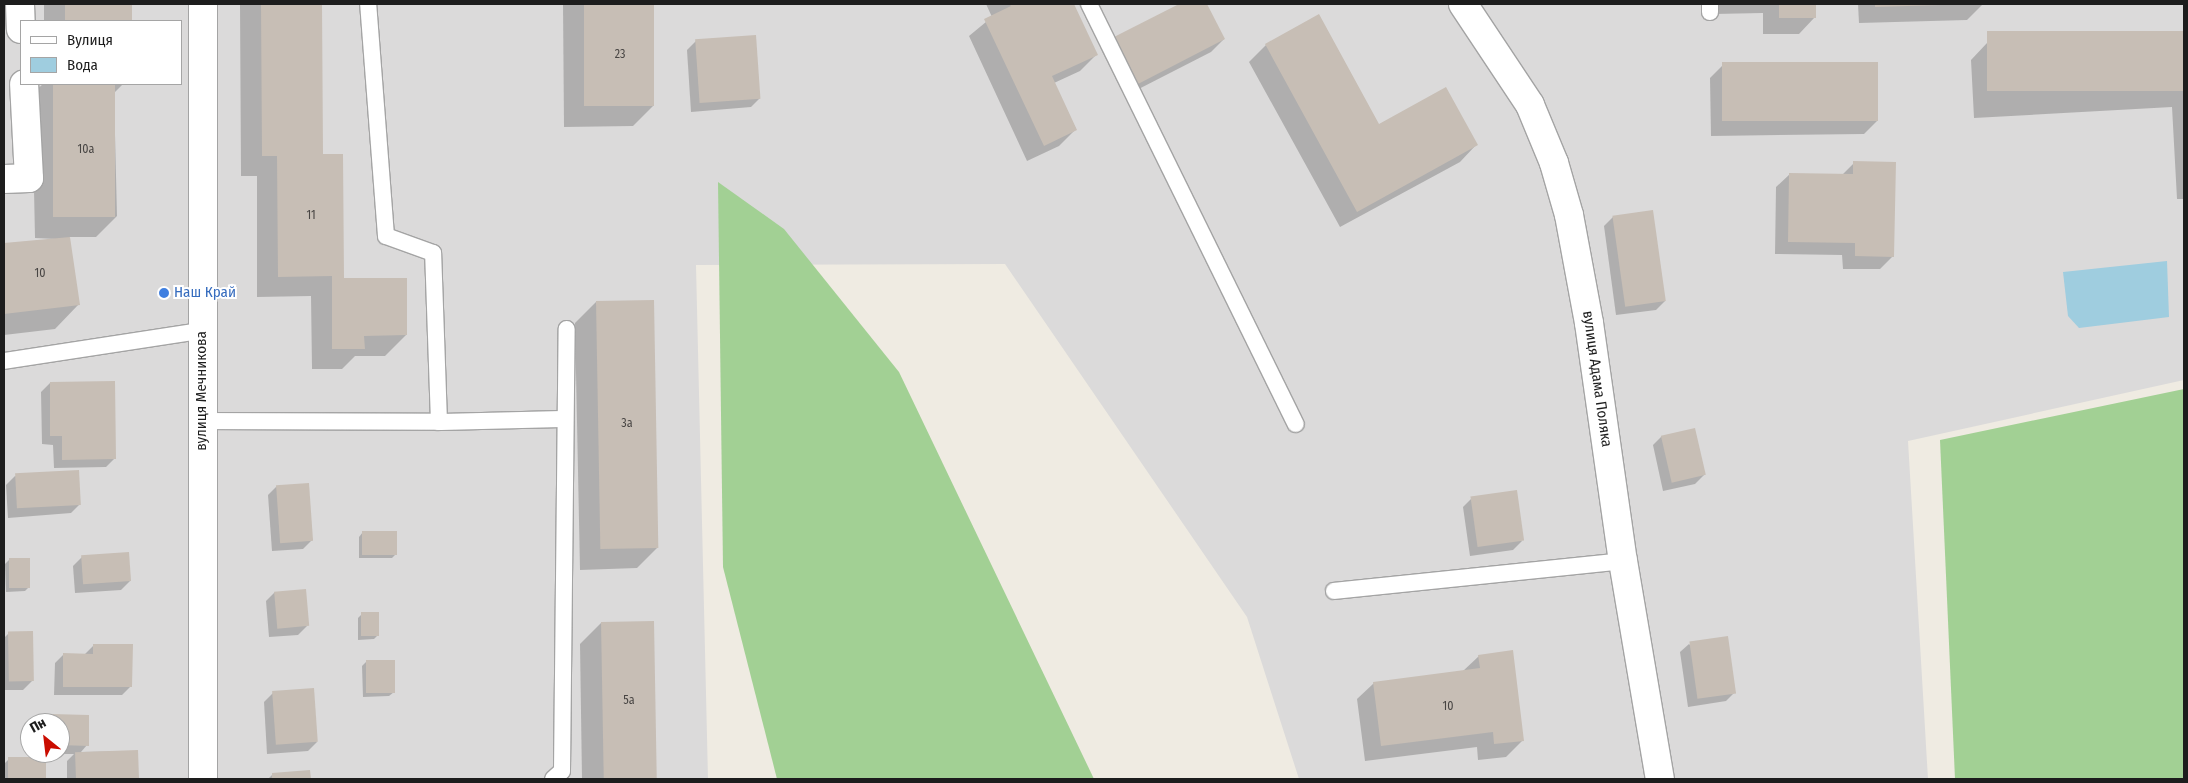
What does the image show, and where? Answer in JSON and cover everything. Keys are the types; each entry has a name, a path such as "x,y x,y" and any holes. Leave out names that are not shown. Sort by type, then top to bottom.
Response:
{"street":[{"path":"20,4 21,20"},
{"name":"вулиця Мечникова","path":"202,4 203,779"},
{"name":"вулиця Адама Поляка","path":"1463,4 1530,105 1554,163 1564,198 1589,323 1622,561 1660,779"},
{"path":"4,179 29,178 24,85"}],"lane":[{"path":"368,4 386,236 433,253 440,422"},
{"path":"1089,4 1296,424"},
{"path":"553,779 562,771 564,419 567,328"},
{"path":"4,361 201,331"},
{"path":"202,421 440,422 564,419"},
{"path":"1334,591 1622,561"}],"shaded area":[{"path":"4,4 2184,4 2184,380 1908,441 1928,779 1299,779 1247,617 1005,264 696,265 708,779 4,779"}],"green space":[{"path":"718,182 784,229 899,372 1094,779 777,779 723,567"},
{"path":"2184,389 2184,779 1955,779 1940,440"}],"water":[{"path":"2167,261 2169,317 2079,328 2068,316 2063,272"}],"building":[{"path":"65,4 132,4 132,20 65,20"},
{"path":"261,4 322,4 323,154 343,154 344,278 407,278 407,335 364,336 365,349 332,349 332,276 278,277 277,156 262,156"},
{"path":"584,4 654,4 654,106 584,106"},
{"path":"1009,4 1074,4 1098,55 1052,76 1077,130 1044,146 984,19 1011,6"},
{"path":"1179,4 1207,4 1225,39 1138,84 1114,37"},
{"path":"1779,4 1816,4 1816,18 1779,18"},
{"path":"1875,4 1941,4 1941,5 1875,7"},
{"path":"1319,14 1379,124 1446,87 1478,145 1357,212 1265,44"},
{"path":"1987,31 2184,31 2184,91 1987,91"},
{"path":"756,35 760,99 700,103 695,39"},
{"path":"1722,62 1878,62 1878,121 1722,121"},
{"path":"53,85 115,85 115,217 53,217"},
{"path":"1853,161 1896,162 1894,257 1855,256 1855,243 1788,242 1789,173 1853,174"},
{"path":"1653,210 1666,301 1625,307 1612,216"},
{"path":"70,237 80,305 4,314 4,243"},
{"path":"654,300 658,548 600,549 596,301"},
{"path":"115,381 116,459 62,460 62,436 50,436 50,382"},
{"path":"1695,428 1706,475 1672,483 1661,436"},
{"path":"79,470 81,505 17,508 15,473"},
{"path":"309,483 313,541 280,543 276,485"},
{"path":"1517,490 1524,541 1478,547 1470,497"},
{"path":"362,531 397,531 397,555 362,555"},
{"path":"129,552 131,581 83,584 81,555"},
{"path":"9,558 30,558 30,588 9,588"},
{"path":"306,589 309,626 277,629 274,592"},
{"path":"361,612 379,612 379,636 361,636"},
{"path":"654,621 657,779 604,779 601,622"},
{"path":"8,631 33,631 34,681 9,681"},
{"path":"1728,636 1736,693 1697,699 1689,641"},
{"path":"93,644 133,644 132,687 63,687 63,653 93,654"},
{"path":"1513,650 1524,741 1494,744 1493,732 1381,746 1373,682 1480,668 1478,655"},
{"path":"366,660 395,660 395,693 366,693"},
{"path":"314,688 318,742 276,745 272,691"},
{"path":"70,714 89,715 89,746 70,745"},
{"path":"138,750 139,779 76,779 75,752"},
{"path":"8,757 20,757 20,763 46,763 46,779 8,779"},
{"path":"310,770 311,779 272,779 272,773"}],"place":[{"name":"Наш Край","path":"164,293"}]}
